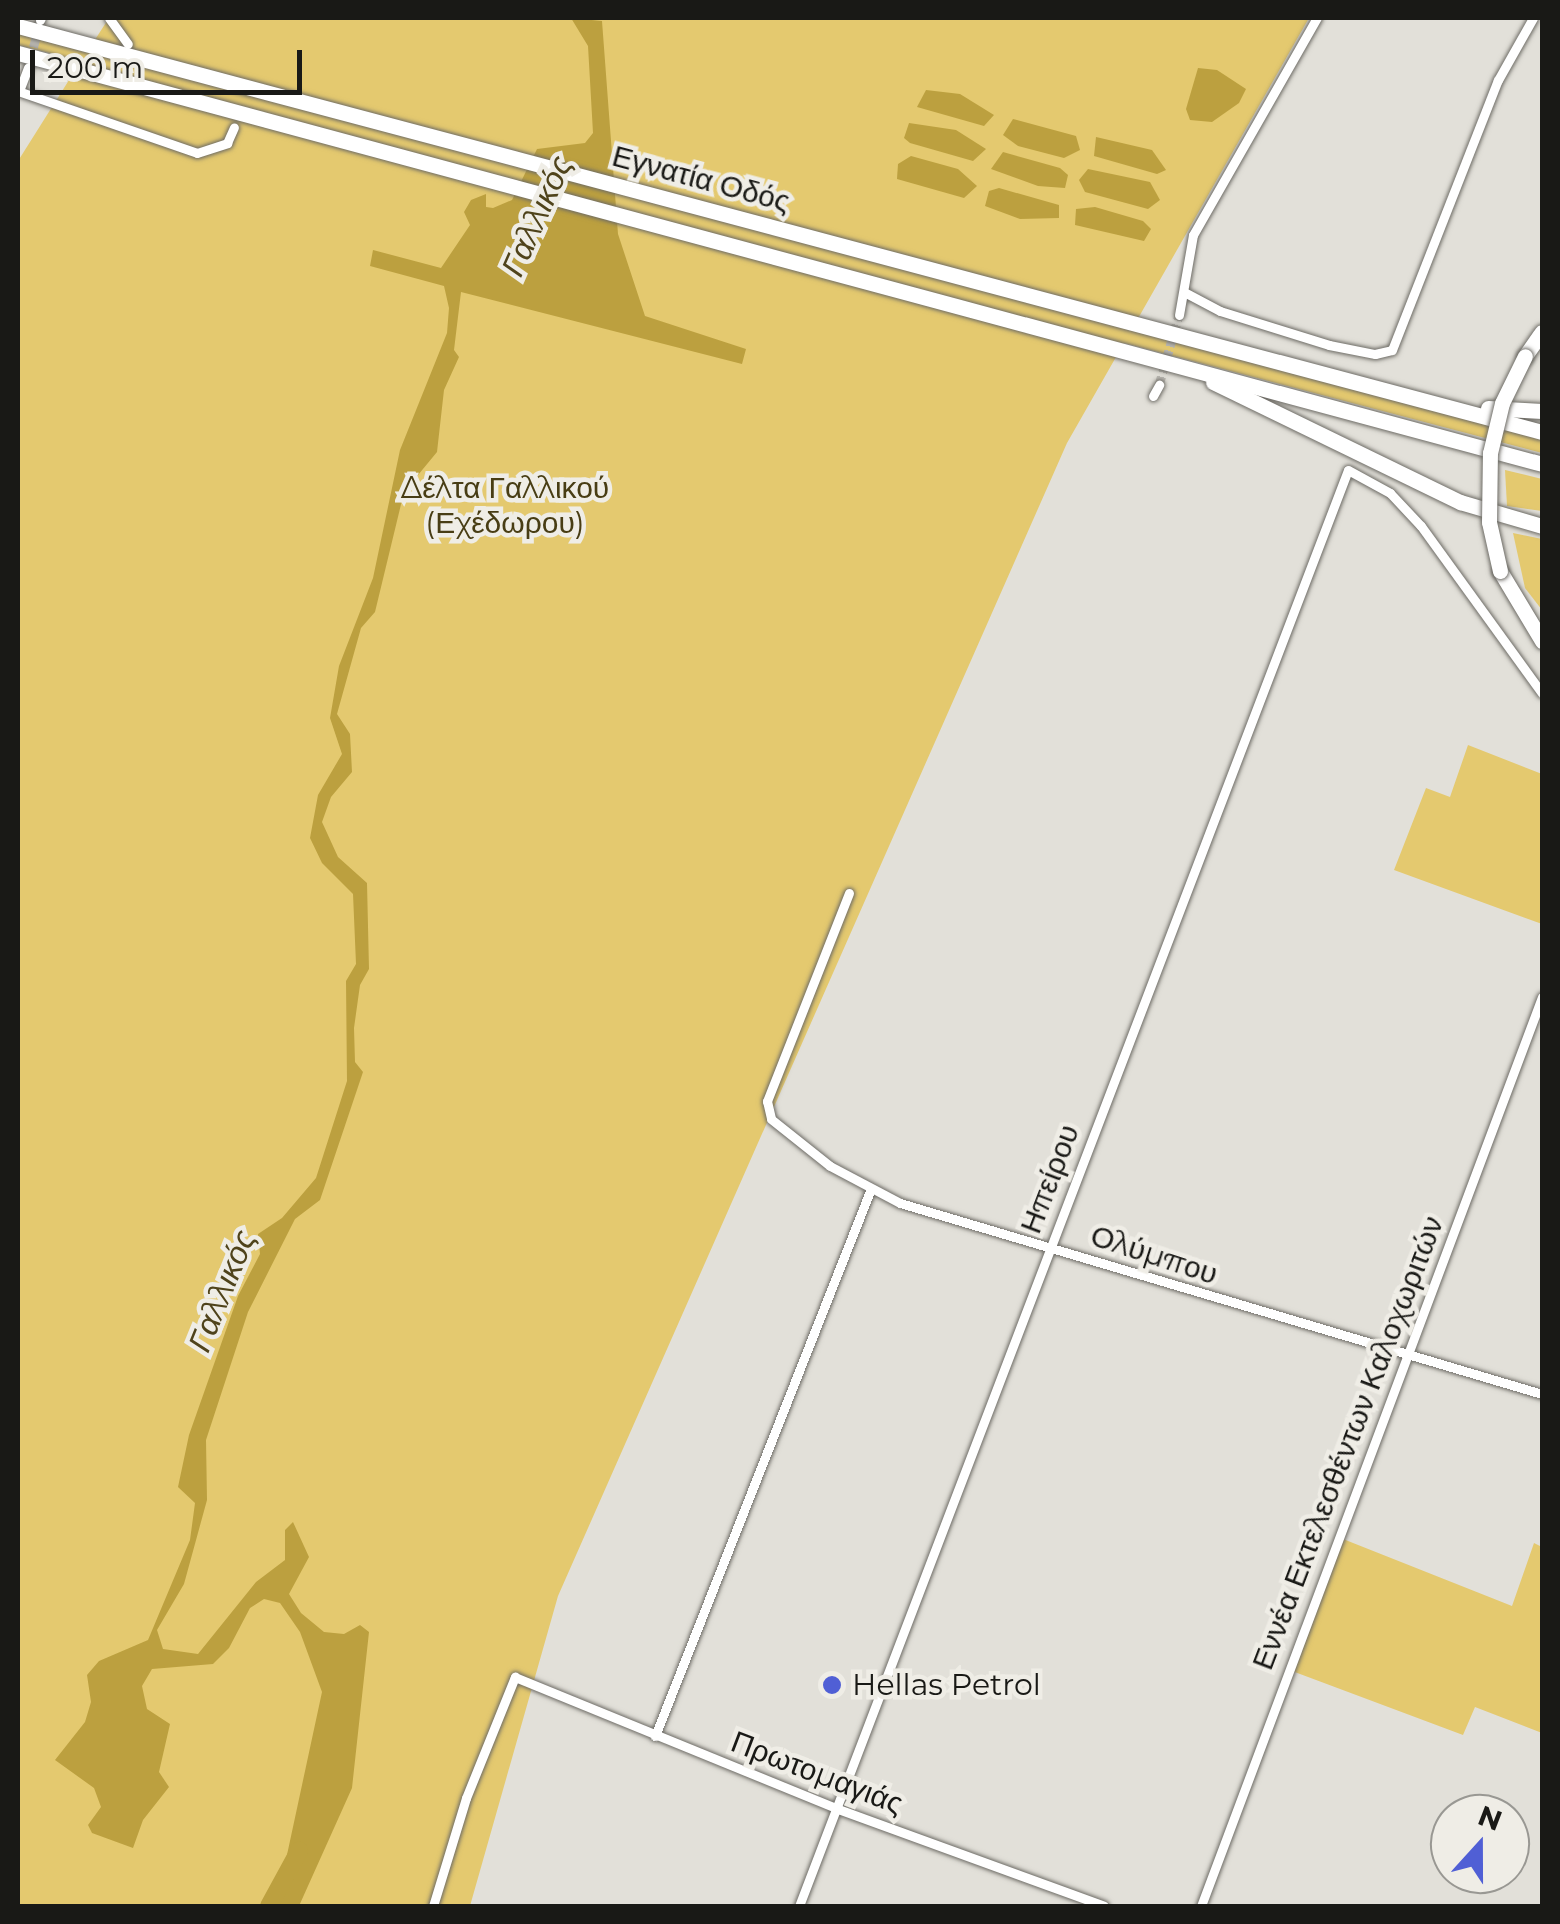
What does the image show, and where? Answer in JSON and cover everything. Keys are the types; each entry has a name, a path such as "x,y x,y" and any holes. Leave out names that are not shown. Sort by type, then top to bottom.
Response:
{"highway":[{"name":"Εγνατία Οδός","path":"18,26 1371,387"},
{"path":"61,38 120,43"},
{"name":"Εγνατία Οδός","path":"18,53 1187,368"},
{"path":"56,63 100,83"},
{"path":"327,98 397,127"},
{"path":"312,142 390,153"},
{"path":"1542,332 1525,356 1502,403 1490,453 1489,522 1500,571 1542,641"},
{"path":"1187,368 1542,464"},
{"path":"1187,368 1460,502 1542,526"},
{"path":"1371,387 1489,408 1542,411"},
{"path":"1371,387 1542,432"}],"street":[{"path":"109,18 120,43"},
{"path":"1180,315 1186,293 1182,268 1194,236 1317,18"},
{"path":"1186,293 1220,311 1329,344 1375,354 1392,350 1498,80 1533,18"},
{"path":"28,68 18,91 197,154 227,143 234,128"},
{"path":"1153,396 1159,385"},
{"name":"Ηπείρου","path":"799,1906 1348,470 1390,493 1421,526 1542,693"},
{"name":"Ολύμπου","path":"850,893 767,1101 772,1118 870,1190 1410,1359 1542,1394"},
{"name":"Εννέα Εκτελεσθέντων Καλοχωριτών","path":"1201,1906 1410,1359 1542,997"},
{"path":"656,1736 870,1190"},
{"name":"Πρωτομαγιάς","path":"433,1906 466,1798 515,1677 838,1809 1104,1906"}],"green space":[{"name":"Δέλτα Γαλλικού (Εχέδωρου)","path":"109,18 1309,18 1132,329 1542,438 1542,453 1124,343 1067,443 558,1596 470,1906 18,1906 18,161 81,61 18,45 18,34 87,52"},
{"path":"1505,470 1542,479 1542,511 1507,506"},
{"path":"1513,533 1542,539 1542,610 1525,588"},
{"path":"1468,745 1542,774 1542,924 1394,870 1426,788 1450,797"},
{"path":"1343,1539 1512,1606 1534,1543 1542,1547 1542,1733 1475,1707 1463,1735 1292,1671"}],"water":[{"path":"571,18 602,21 618,234 645,316 746,349 742,364 461,292 454,350 459,357 444,390 437,452 404,492 375,612 361,628 337,714 350,734 352,772 331,797 322,822 338,857 367,883 369,969 360,985 354,1028 355,1062 363,1072 320,1200 295,1219 248,1312 206,1440 207,1500 184,1584 157,1630 163,1649 198,1654 256,1582 285,1560 285,1530 293,1522 309,1557 289,1594 301,1613 324,1632 344,1634 360,1625 369,1632 352,1788 299,1906 276,1906 322,1692 300,1632 280,1603 264,1599 250,1608 229,1648 213,1664 152,1669 142,1686 147,1709 170,1724 159,1772 169,1787 143,1820 133,1848 92,1833 88,1825 101,1807 94,1788 55,1760 85,1722 91,1702 87,1675 99,1661 148,1640 190,1540 195,1503 178,1487 189,1435 238,1296 260,1254 258,1234 282,1218 316,1178 347,1081 346,981 356,964 353,894 322,863 310,838 318,795 342,754 330,718 339,666 373,578 400,450 447,333 449,308 444,286 370,266 373,250 441,268 470,225 464,212 471,200 486,194 486,207 493,208 512,200 537,149 585,143 593,133 588,46"},
{"path":"1198,68 1217,70 1246,89 1239,103 1212,122 1190,120 1186,109"},
{"path":"926,90 960,94 994,115 984,126 917,107"},
{"path":"1013,119 1076,136 1080,150 1064,158 1018,146 1003,135"},
{"path":"909,123 956,130 986,149 973,161 910,143 904,138"},
{"path":"1096,137 1152,150 1166,170 1157,174 1094,156"},
{"path":"1003,152 1060,168 1068,175 1065,188 1038,186 991,169"},
{"path":"911,156 958,169 977,186 964,198 897,179 898,164"},
{"path":"1088,169 1150,182 1160,200 1148,209 1085,192 1079,180"},
{"path":"999,188 1059,205 1059,218 1020,219 985,206 989,191"},
{"path":"1095,207 1143,221 1151,229 1144,241 1075,225 1076,209"}],"waterway":[{"name":"Γαλλικός","path":"269,1906 299,1851"}],"tunnel":[{"path":"30,60 39,27"},
{"path":"1159,385 1179,315"}],"place":[{"name":"Hellas Petrol","path":"832,1685"}]}
